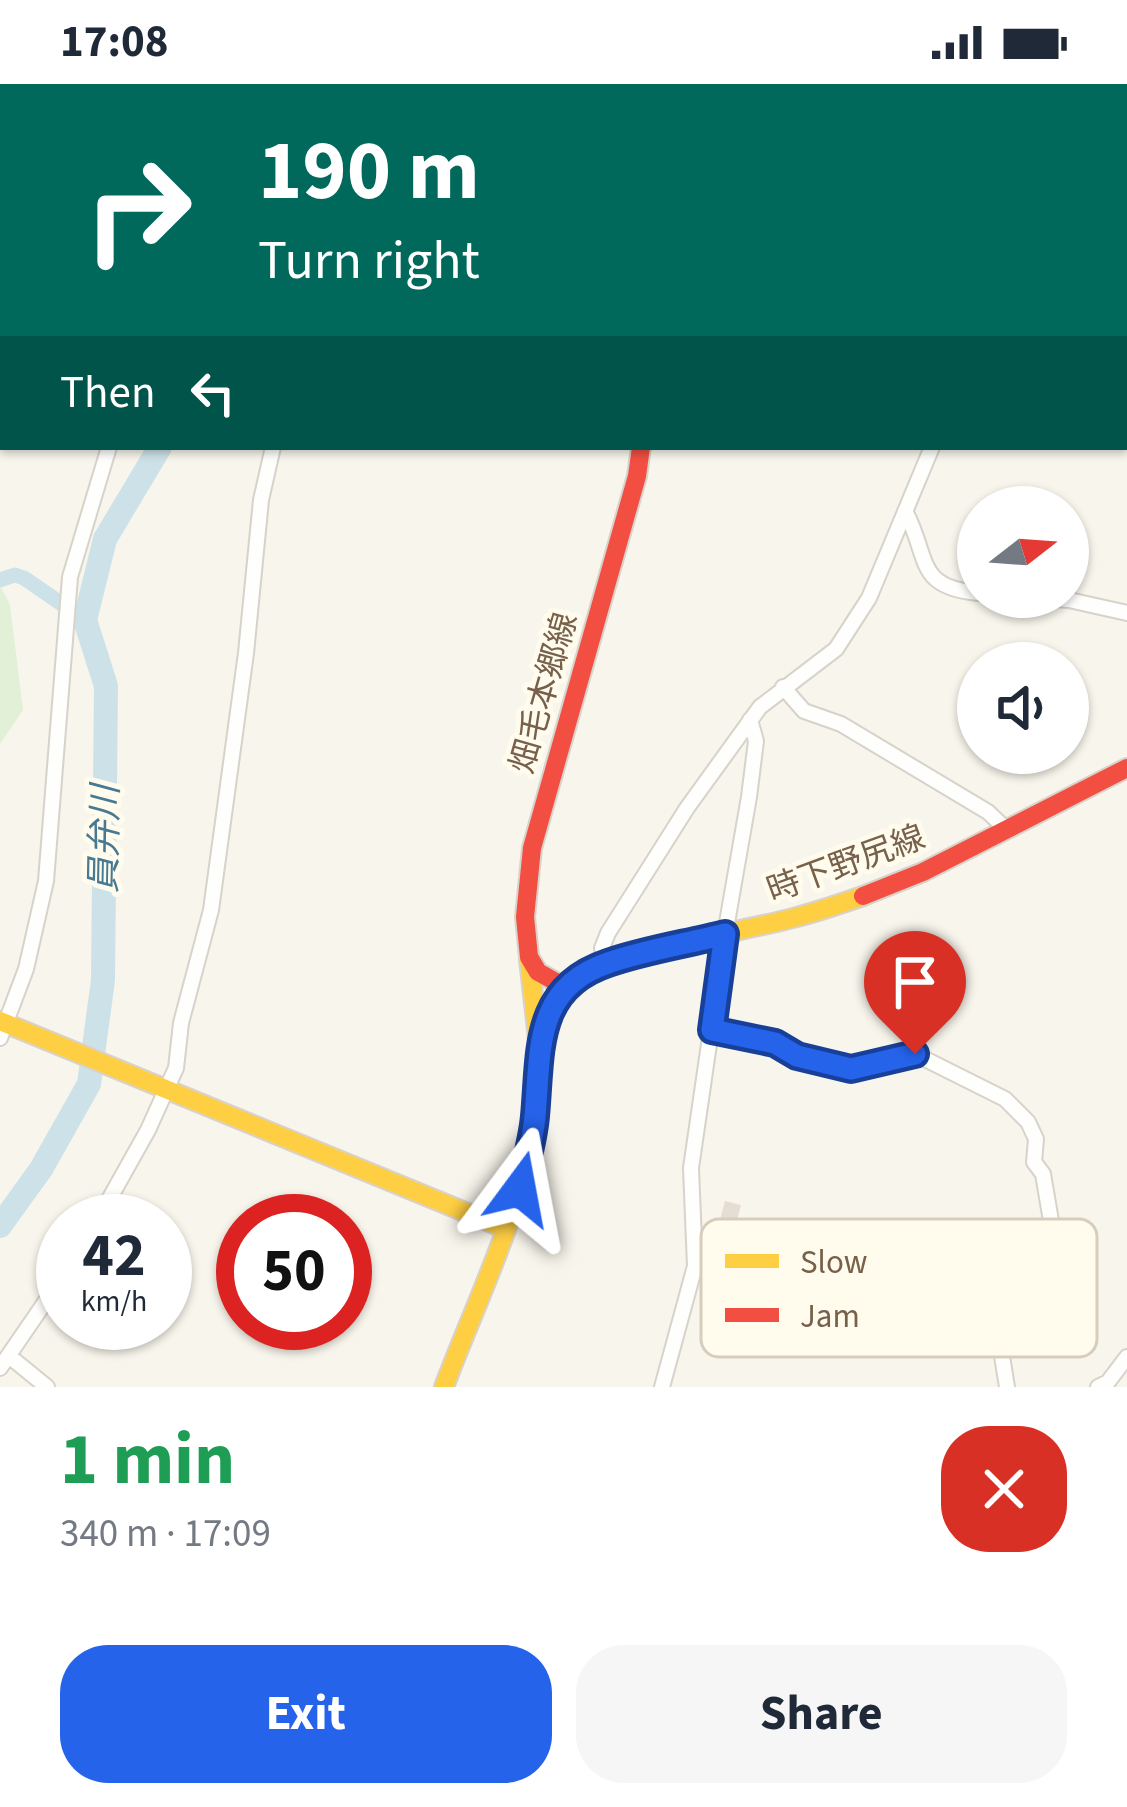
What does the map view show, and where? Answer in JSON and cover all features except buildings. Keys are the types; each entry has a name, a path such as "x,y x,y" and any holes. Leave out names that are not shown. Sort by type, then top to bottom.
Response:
{"main road":[{"name":"畑毛本郷線","path":"538,1044 526,901 532,848 641,450"},
{"name":"時下野尻線","path":"566,987 607,963 867,895 1127,768"},
{"path":"445,1387 520,1189 535,1123 538,1044 550,1010 566,987 543,976 529,959"},
{"path":"6,1028 162,1086 503,1228"}],"street":[{"path":"6,1028 26,969 46,881 70,578 108,450"},
{"path":"110,1194 162,1086 176,1068 181,1023 211,910 261,500 272,450"},
{"path":"607,963 602,948 608,933 687,808 750,720 783,688 836,649 869,598 931,450"},
{"path":"905,511 928,570 937,583 957,591"},
{"path":"1089,604 1127,613"},
{"path":"783,688 805,711 841,724 988,812 1006,829"},
{"path":"662,1387 695,1266 691,1168 756,741 750,720"},
{"path":"712,1030 775,1043 797,1056 851,1069 915,1054 1005,1099 1028,1122 1036,1139 1034,1162 1043,1174 1051,1219"},
{"path":"695,1266 701,1267"},
{"path":"36,1316 5,1362 47,1387"},
{"path":"1002,1357 1007,1387"},
{"path":"1098,1387 1108,1382 1127,1357"}],"green space":[{"path":"0,585 10,605 23,710 0,744"}],"waterway":[{"name":"員弁川","path":"0,1226 41,1169 89,1084 103,980 106,686 85,620 105,539 158,450"},
{"path":"0,580 15,575 24,578 85,620"}],"traffic: slow":[{"path":"444,1387 518,1193 534,1127 541,1035 554,1001 585,974 610,963 802,916 863,896"},
{"path":"529,959 538,1039"},
{"path":"0,1021 504,1228"}],"traffic: jam":[{"path":"565,987 538,972 529,957 525,917 532,848 641,450"},
{"path":"863,896 923,872 1127,768"}],"route":[{"path":"520,1189 535,1123 538,1044 550,1010 566,987 607,963 725,934 712,1030 775,1043 797,1056 851,1069 915,1054"}]}
